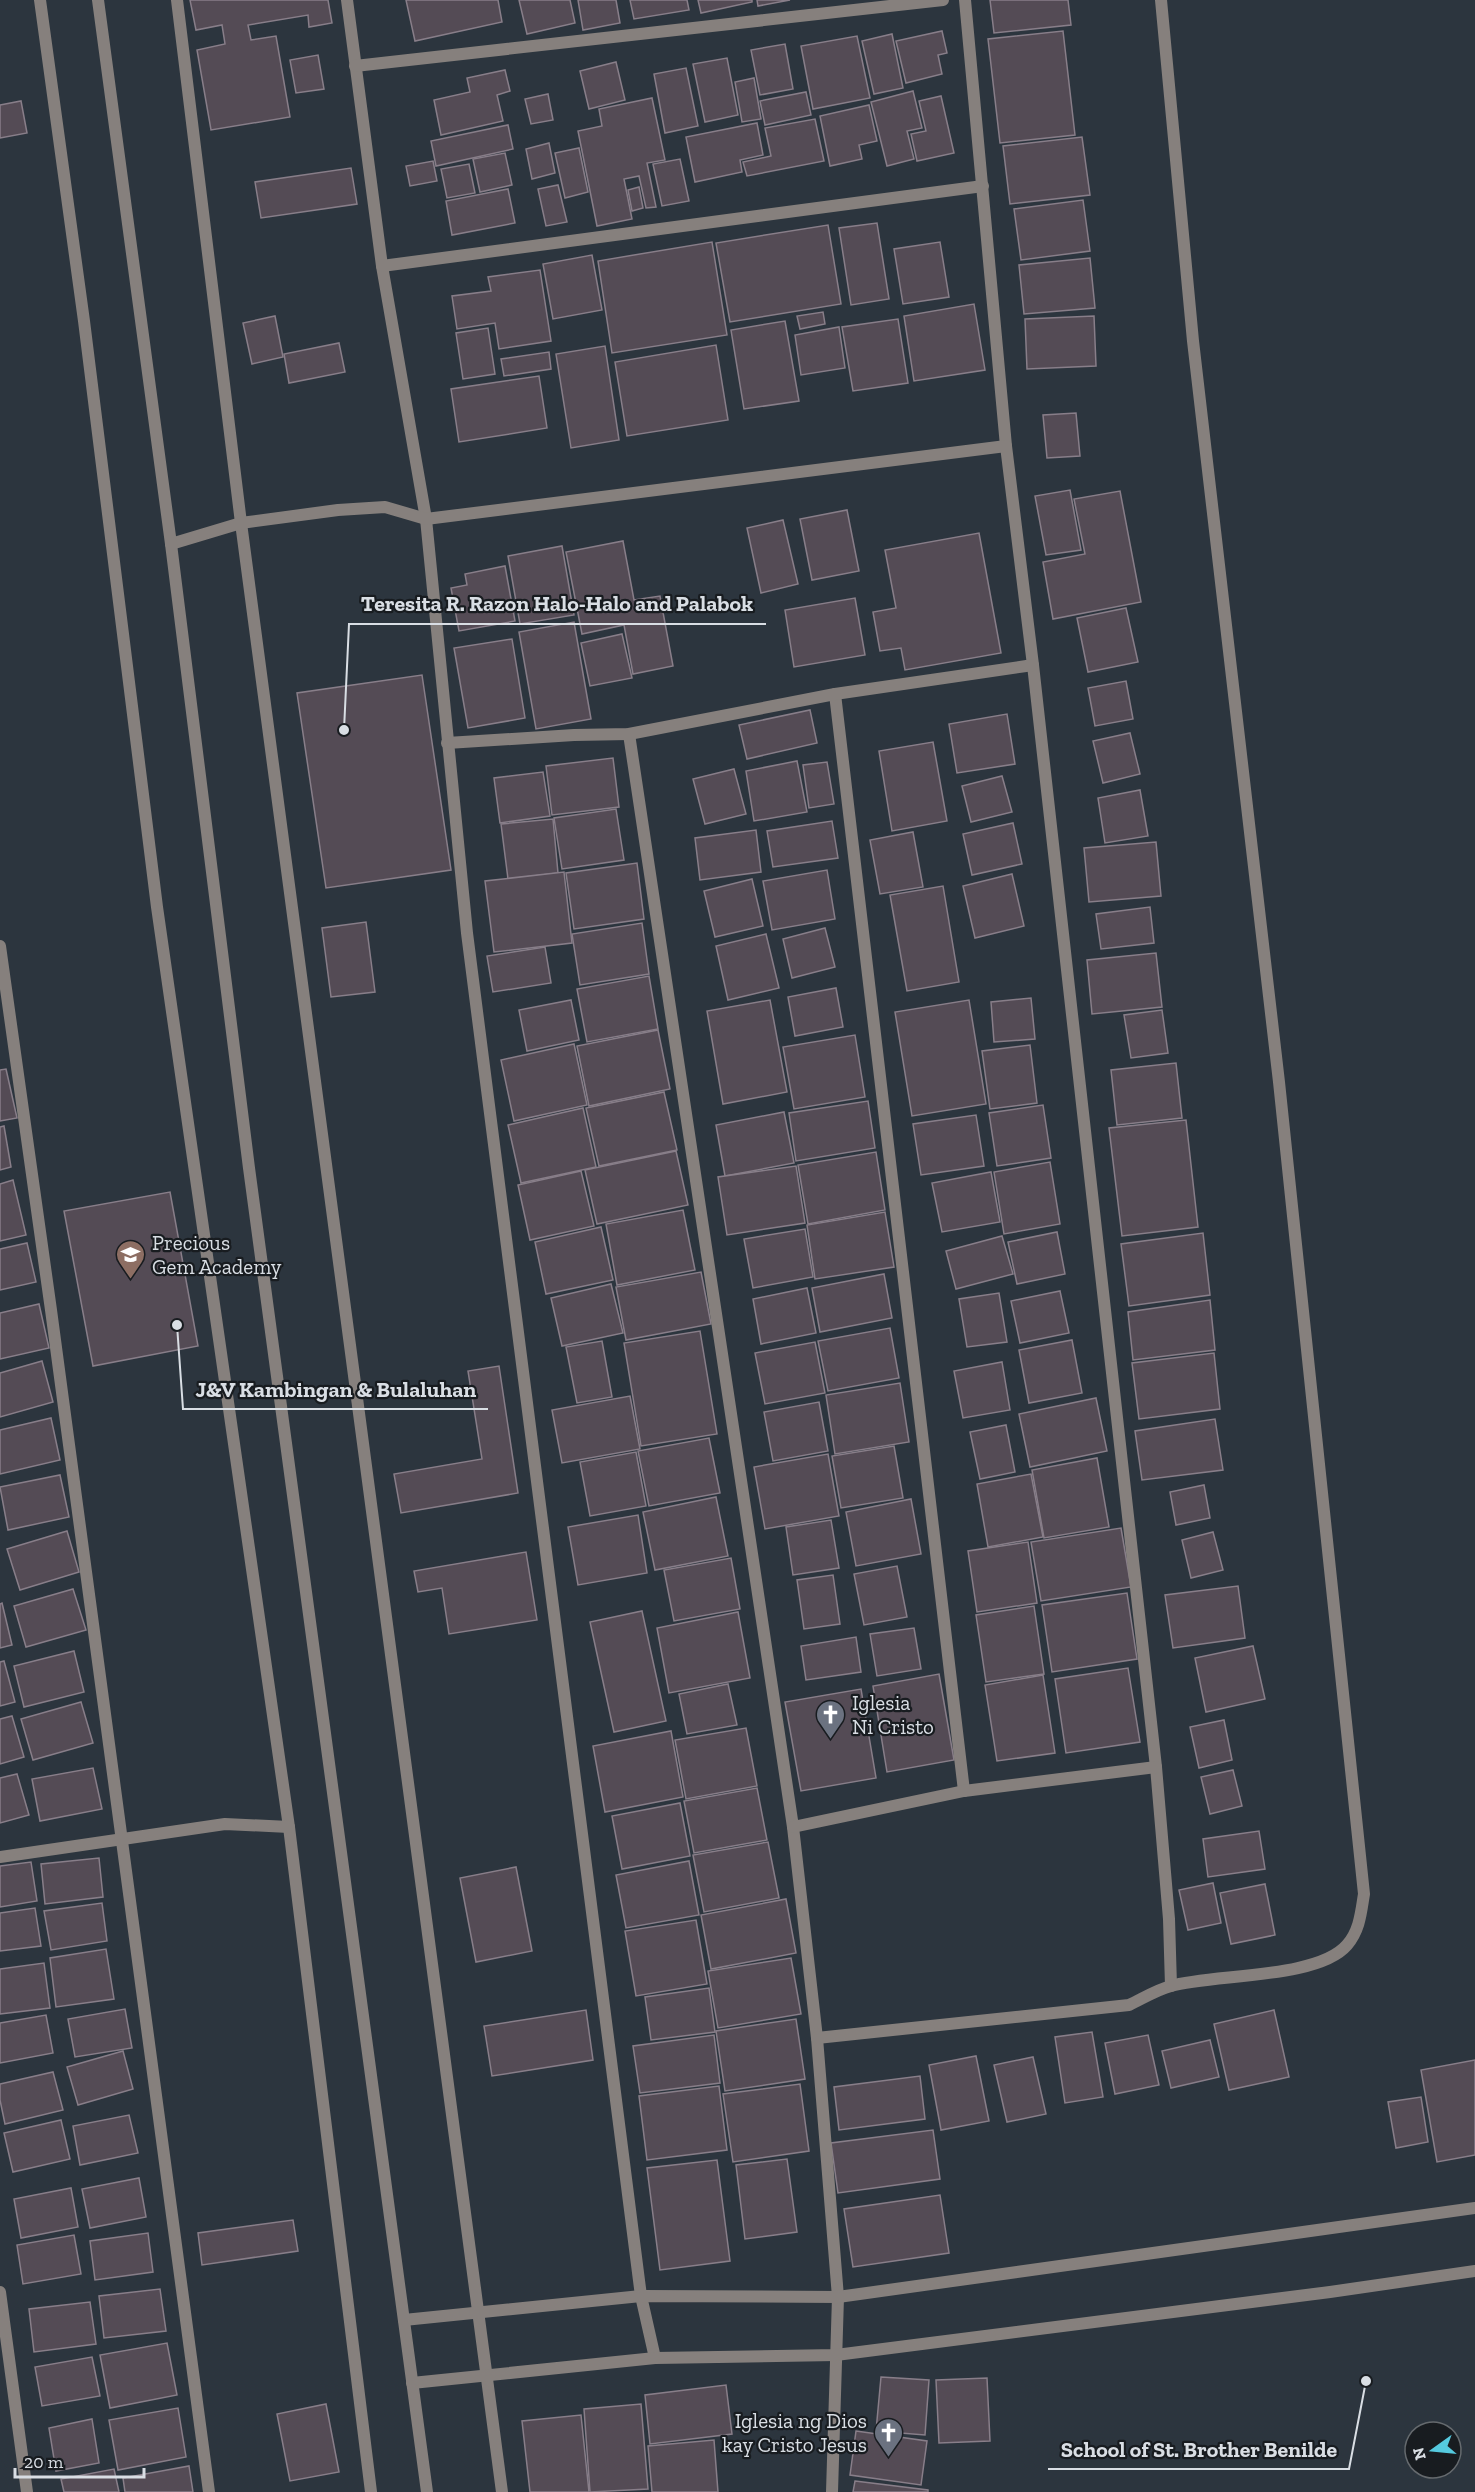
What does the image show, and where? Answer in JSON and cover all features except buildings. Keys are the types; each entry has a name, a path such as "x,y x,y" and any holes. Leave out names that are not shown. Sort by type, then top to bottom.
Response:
{"street":[{"path":"40,0 84,321 157,907 289,1827 371,2492"},
{"path":"98,0 171,544 249,1168 427,2492"},
{"path":"177,0 241,523 502,2492"},
{"path":"347,0 382,266 426,519 467,933 641,2296 655,2358"},
{"path":"355,66 943,0"},
{"path":"965,0 1005,446 1033,665 1156,1767 1171,1986"},
{"path":"817,2038 1129,2005 1171,1986 1284,1971 1333,1956 1347,1946 1359,1925 1364,1894 1279,1082 1193,341 1161,0"},
{"path":"382,266 983,186"},
{"path":"171,544 241,523 338,510 385,507 426,519 1005,446"},
{"path":"447,743 629,734 835,694 1033,665"},
{"path":"835,694 963,1791"},
{"path":"629,734 793,1827 817,2038 838,2297 832,2492"},
{"path":"0,946 208,2492"},
{"path":"793,1827 963,1791 1156,1767"},
{"path":"0,1857 225,1824 289,1827"},
{"path":"404,2320 641,2296 838,2297 1475,2208"},
{"path":"412,2383 655,2358 836,2355 1330,2292 1475,2271"},
{"path":"0,2292 27,2492"}],"place":[{"name":"Teresita R. Razon Halo-Halo and Palabok","path":"344,730"},
{"name":"Precious Gem Academy","path":"131,1280"},
{"name":"J&V Kambingan & Bulaluhan","path":"177,1325"},
{"name":"Iglesia Ni Cristo","path":"831,1740"},
{"name":"School of St. Brother Benilde","path":"1366,2381"},
{"name":"Iglesia ng Dios kay Cristo Jesus","path":"888,2458"}]}
